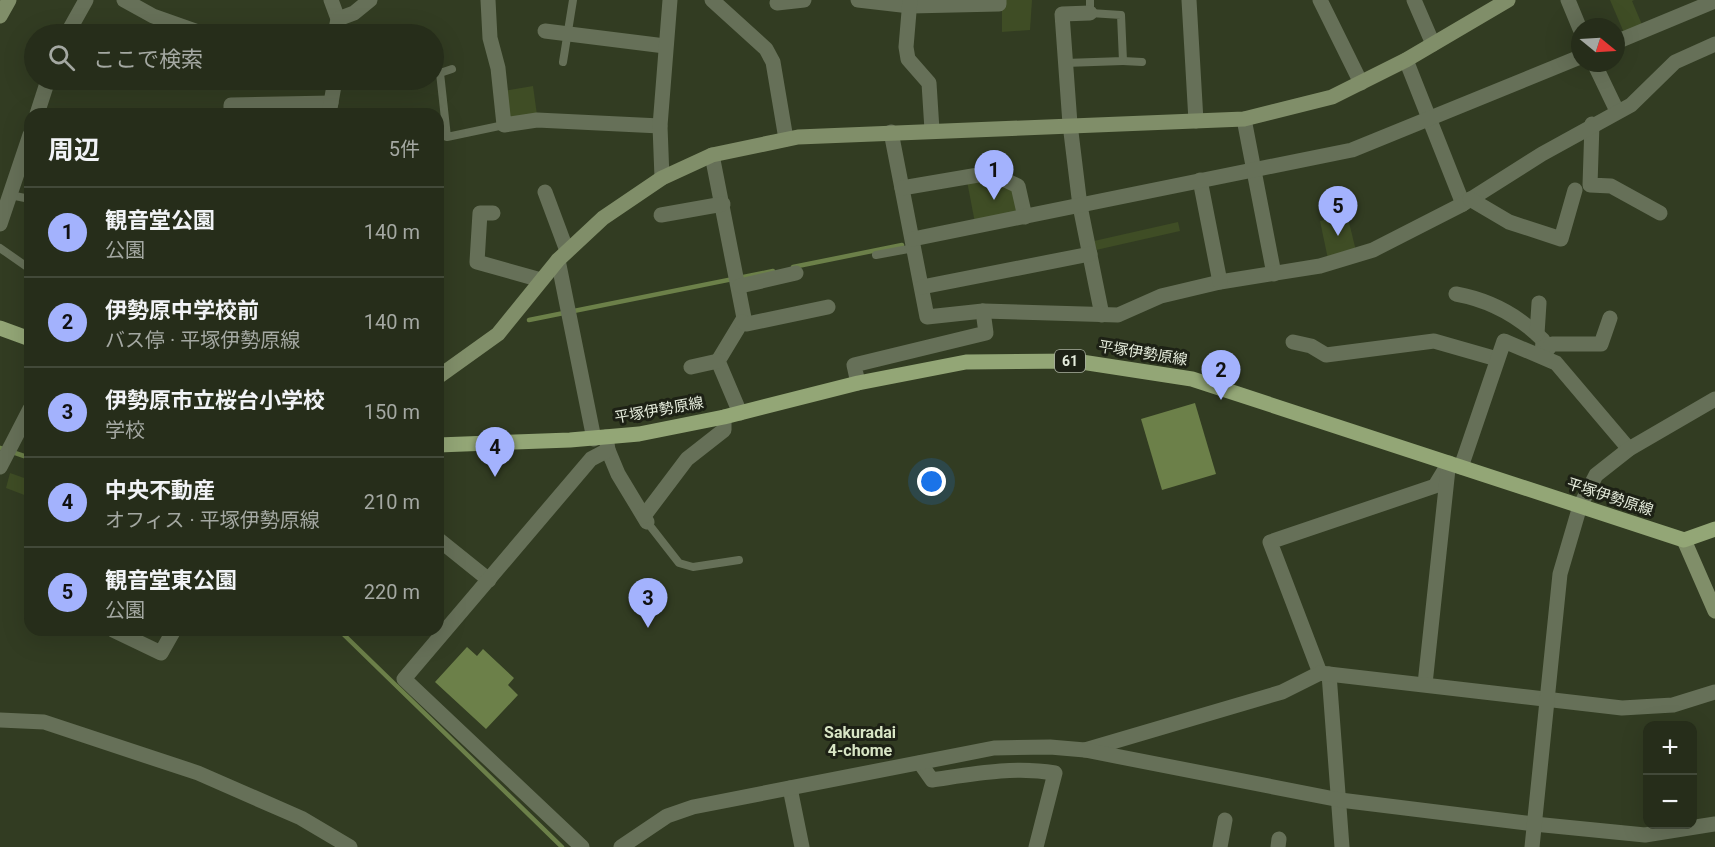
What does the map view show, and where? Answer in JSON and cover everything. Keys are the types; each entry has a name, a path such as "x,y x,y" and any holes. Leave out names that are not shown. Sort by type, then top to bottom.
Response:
{"main road":[{"path":"0,328 24,337"},
{"name":"平塚伊勢原線","path":"444,445 603,442 966,362 1075,361 1192,379 1683,540"},
{"path":"1683,540 1715,529"}],"street":[{"path":"0,16 9,0"},
{"path":"73,24 86,0"},
{"path":"124,0 153,16 176,24"},
{"path":"331,0 335,24"},
{"path":"340,24 370,0"},
{"path":"488,0 498,47 504,125 537,120 660,126"},
{"path":"662,178 660,126 670,0"},
{"path":"712,0 766,49 773,62 786,139"},
{"path":"777,3 804,0"},
{"path":"858,0 999,4 999,0"},
{"path":"1189,0 1196,121"},
{"path":"1320,0 1361,83"},
{"path":"1414,0 1433,44"},
{"path":"444,373 498,334 562,256 603,218 662,178 712,155 786,139 932,130 1244,119 1304,106 1361,83 1406,60 1509,0"},
{"path":"1568,0 1575,18"},
{"path":"1625,38 1715,1"},
{"path":"910,3 906,47 908,59 929,83 932,130"},
{"path":"1090,6 1062,14 1070,124 1080,206 1102,315"},
{"path":"545,31 665,45"},
{"path":"891,132 927,317 982,310 1118,315 1161,296 1220,282 1320,266 1373,250 1466,202 1592,124 1631,105 1675,62 1715,44"},
{"path":"1406,60 1428,118 1466,202 1509,222 1561,239 1575,190"},
{"path":"914,243 1025,217 1352,150 1571,61"},
{"path":"1598,72 1617,111"},
{"path":"39,108 45,90"},
{"path":"330,108 333,90"},
{"path":"231,108 231,105 305,108"},
{"path":"1244,119 1274,274"},
{"path":"1592,124 1590,185 1611,186 1660,213"},
{"path":"691,367 718,361 744,318 740,286 712,155"},
{"path":"0,224 24,157"},
{"path":"902,188 990,172 1018,186 1025,217"},
{"path":"1200,180 1220,282"},
{"path":"545,192 562,256 603,442 618,474 646,519 687,459 724,430 732,415 718,361"},
{"path":"661,215 723,204"},
{"path":"482,213 477,262 541,280"},
{"path":"922,287 1090,254"},
{"path":"740,286 796,273"},
{"path":"1456,294 1476,298 1506,312 1537,334 1543,340 1542,356"},
{"path":"1537,334 1539,303"},
{"path":"742,322 747,324 828,307"},
{"path":"858,384 854,365 986,333 982,310"},
{"path":"1542,356 1552,344 1601,344 1610,318"},
{"path":"1293,342 1311,346 1326,355 1434,341 1497,359"},
{"path":"1425,684 1455,465 1504,341 1556,363 1629,449"},
{"path":"1532,847 1560,574 1580,506 1596,475 1629,449 1715,399"},
{"path":"0,466 24,421"},
{"path":"444,632 603,442"},
{"path":"1342,847 1340,800 1324,673 1270,542 1435,486 1455,465"},
{"path":"1683,540 1715,611"},
{"path":"444,544 489,580"},
{"path":"126,636 161,653 171,636"},
{"path":"441,636 404,679 582,847"},
{"path":"1085,750 1282,692 1324,673 1623,708 1673,705 1715,692"},
{"path":"0,720 44,722 198,773 301,818 350,847"},
{"path":"621,847 667,816 693,807 994,748 1050,747 1085,750 1340,800 1534,824 1645,835 1715,824"},
{"path":"920,763 932,780 1001,770 1034,769 1055,773 1036,847"},
{"path":"790,788 802,847"},
{"path":"1217,839 1225,820"}],"lane":[{"path":"563,62 573,0"},
{"path":"1090,6 1120,15 1124,60"},
{"path":"1065,63 1124,60 1142,62"},
{"path":"444,72 452,69"},
{"path":"439,90 442,108"},
{"path":"444,120 447,137 504,125"},
{"path":"10,195 24,198"},
{"path":"876,255 914,243"},
{"path":"0,248 24,265"},
{"path":"646,519 679,563 693,567 739,560"}],"shaded area":[{"path":"1002,0 1032,0 1030,30 1002,32"},
{"path":"1610,0 1634,0 1632,1 1643,27 1625,35 1625,18 1618,18"},
{"path":"533,86 537,115 509,119 504,91"},
{"path":"987,176 1015,189 1019,210 975,223 967,181"},
{"path":"1347,214 1356,251 1328,259 1320,221"},
{"path":"1178,222 1180,231 1096,250 1094,241"},
{"path":"1195,403 1216,474 1162,490 1141,419"},
{"path":"10,473 24,478 24,495 6,488"},
{"path":"467,647 477,656 483,649 514,678 508,685 518,695 486,729 435,682"}],"waterway":[{"path":"793,267 902,245"},
{"path":"529,320 773,271"},
{"path":"0,448 24,456"},
{"path":"345,636 562,847"}],"place":[{"name":"観音堂公園","path":"994,200"},
{"name":"観音堂東公園","path":"1338,236"},
{"name":"伊勢原中学校前","path":"1221,400"},
{"name":"中央不動産","path":"495,477"},
{"name":"伊勢原市立桜台小学校","path":"648,628"}],"district":[{"name":"Sakuradai 4-chome","path":"860,741"}]}
